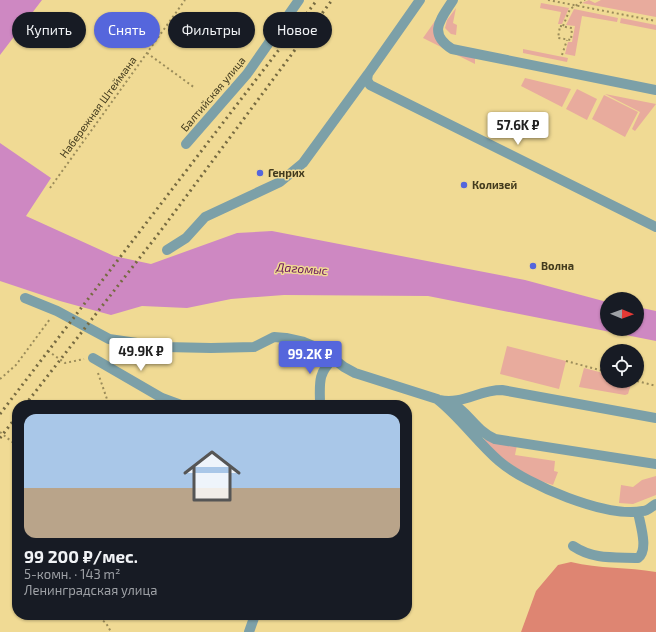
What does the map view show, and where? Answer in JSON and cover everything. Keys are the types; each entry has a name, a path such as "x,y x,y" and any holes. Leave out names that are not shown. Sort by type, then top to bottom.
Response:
{"street":[{"name":"Балтийская улица","path":"186,144 204,126 247,74 299,0"},
{"path":"167,250 186,238 206,217 280,182 294,172 303,163 368,77 420,0"},
{"path":"453,0 438,23 439,37 444,44 452,49 656,90"},
{"path":"368,77 370,84 656,227"},
{"path":"25,298 56,311 109,339 165,347 211,348 254,347 274,337 304,342 321,349 344,367 355,373 389,386 450,402 457,406 485,433 495,439 656,464"},
{"path":"93,358 167,400"},
{"path":"320,400 320,382 322,371 333,359"},
{"path":"450,402 470,398 491,390 502,390 656,418"},
{"path":"437,399 447,407 473,437 500,462 542,487 600,507 629,512 645,511 656,504"},
{"path":"573,546 585,554 594,556 638,558 642,555 643,549 638,512"},
{"path":"249,632 253,620"}],"path":[{"name":"Набережная Штеймана","path":"51,186 185,0"},
{"path":"548,0 656,21"},
{"path":"563,26 572,28 571,40 558,38 560,26 563,26 566,16 574,5 585,0"},
{"path":"562,56 567,40"},
{"path":"147,53 195,88"},
{"path":"0,380 16,365 56,311"},
{"path":"48,351 64,363 93,358 107,400"},
{"path":"566,360 600,370"},
{"path":"644,383 656,386"},
{"path":"0,432 12,442"},
{"path":"102,620 106,623 111,632"}],"shaded area":[{"path":"589,0 595,3 601,0 656,0 656,17 582,3"},
{"path":"541,3 569,8 562,24 558,24 561,12 540,8"},
{"path":"456,8 453,23 457,25 456,35 451,34 445,28 447,20"},
{"path":"574,9 618,18 617,22 582,16 575,56 565,54 568,42 572,42 575,26 566,25"},
{"path":"621,18 656,25 656,30 620,23"},
{"path":"435,21 435,33 475,57 475,64 423,38"},
{"path":"523,49 568,58 567,62 523,53"},
{"path":"525,78 571,89 562,107 521,86"},
{"path":"577,89 597,99 587,120 566,109"},
{"path":"605,94 656,104 635,131 632,129 640,112"},
{"path":"604,95 638,112 625,137 592,119"},
{"path":"507,346 566,361 559,389 500,374"},
{"path":"584,368 600,372 600,388 630,388 628,394 625,395 579,387"},
{"path":"483,439 517,445 515,455 555,461 554,471 558,472 553,485 531,478 482,444"},
{"path":"656,476 656,495 633,504 619,503 621,485 633,487 642,480"},
{"path":"571,562 592,566 656,572 656,632 521,632 536,591 558,565"}],"water":[{"path":"0,0 42,0 33,12 12,12 12,39 0,55"},
{"name":"Дагомыс","path":"0,143 51,178 26,216 114,256 151,264 237,233 272,231 525,280 600,300 600,330 428,296 284,295 231,299 187,308 142,306 111,315 60,301 0,281"},
{"path":"644,308 656,311 656,341 631,336 644,336"}],"railway":[{"path":"0,414 317,0"},
{"path":"29,400 159,233 332,0"},
{"path":"0,438 12,422"}],"place":[{"name":"Генрих","path":"260,173"},
{"name":"Колизей","path":"464,185"},
{"name":"Волна","path":"533,266"}]}
